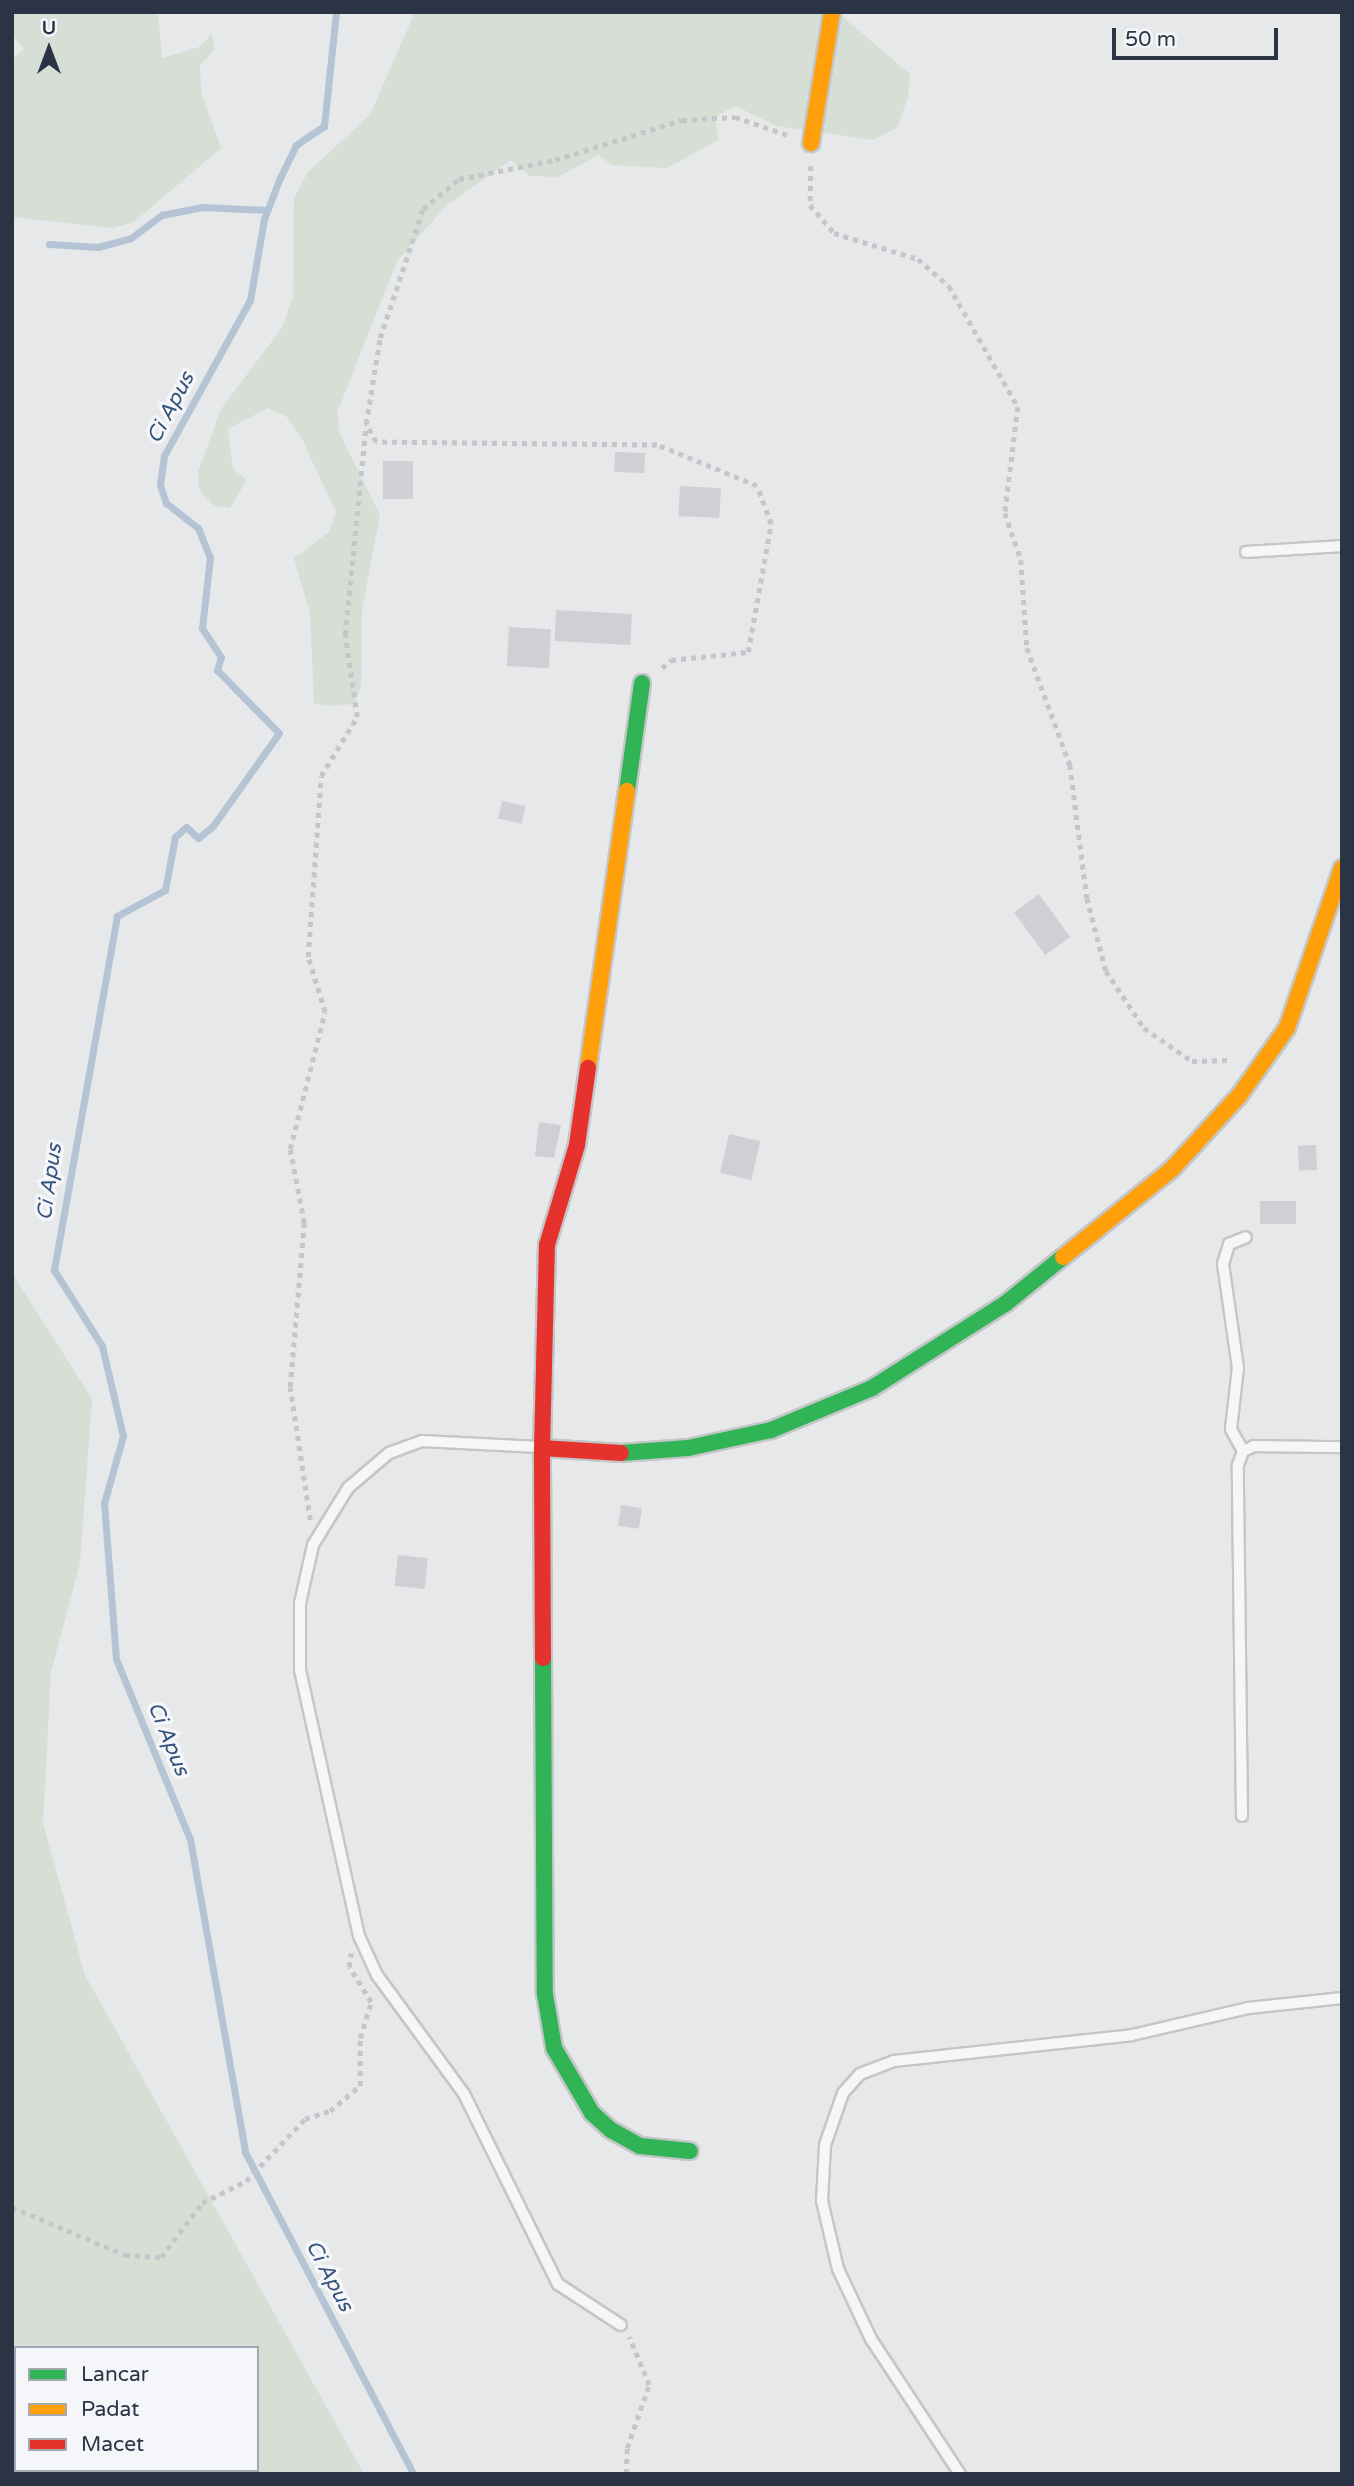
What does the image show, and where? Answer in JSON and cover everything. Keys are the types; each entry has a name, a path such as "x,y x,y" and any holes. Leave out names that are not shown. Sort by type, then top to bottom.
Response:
{"street":[{"path":"811,143 832,12"},
{"path":"642,683 578,1145 547,1245 542,1448 545,1994 554,2048 592,2113 611,2130 640,2146 690,2151"},
{"path":"542,1448 615,1454 688,1448 771,1430 872,1388 1005,1304 1172,1169 1239,1096 1287,1028 1342,868"}],"lane":[{"path":"1246,552 1342,546"},
{"path":"1242,1816 1243,1451 1231,1429 1238,1368 1223,1264 1229,1244 1246,1237"},
{"path":"542,1448 422,1441 389,1454 348,1488 313,1545 300,1603 300,1670 359,1936 377,1975 464,2094 558,2284 621,2325"},
{"path":"1243,1451 1342,1447"},
{"path":"960,2474 871,2339 838,2269 822,2201 825,2145 843,2093 860,2074 894,2061 1132,2035 1248,2008 1342,1998"}],"path":[{"path":"313,1545 290,1387 304,1223 290,1149 326,1012 308,957 321,776 357,717 345,635 366,424 380,338 423,209 459,179 568,156 682,120 735,117 811,143 810,205 834,233 918,259 949,286 1018,407 1005,513 1021,560 1027,648 1070,765 1087,898 1106,971 1144,1028 1192,1062 1244,1054"},
{"path":"366,424 376,442 657,445 757,486 771,524 748,652 671,660 642,683"},
{"path":"12,2207 125,2255 161,2257 202,2203 246,2181 305,2119 330,2112 360,2086 360,2038 371,2002 349,1967 359,1936"},
{"path":"621,2325 642,2358 649,2385 626,2448 626,2474"}],"shaded area":[{"path":"12,12 158,12 162,58 199,47 212,34 214,49 200,66 201,92 221,148 134,222 113,228 12,217 12,60 24,49 12,35"},
{"path":"415,12 837,12 910,74 908,97 897,128 873,140 777,126 735,106 715,117 718,140 667,168 611,165 599,155 557,177 530,176 511,160 447,205 397,261 337,413 340,434 380,515 362,610 361,686 354,704 331,706 314,703 310,613 294,558 329,532 336,512 302,439 286,416 268,408 228,429 233,469 247,480 230,508 215,506 199,490 198,472 221,409 282,328 293,296 294,198 308,172 370,115"},
{"path":"12,1273 92,1399 80,1563 51,1672 43,1823 85,1975 364,2474 12,2474"}],"building":[{"path":"615,452 645,453 644,473 614,472"},
{"path":"383,461 413,461 413,499 383,499"},
{"path":"680,486 721,488 719,518 678,516"},
{"path":"556,610 632,614 630,645 554,641"},
{"path":"509,627 551,629 549,668 507,666"},
{"path":"502,801 525,806 522,824 498,819"},
{"path":"1039,894 1070,937 1045,955 1014,912"},
{"path":"539,1122 561,1125 554,1158 535,1156"},
{"path":"729,1134 760,1141 751,1180 720,1173"},
{"path":"1316,1145 1317,1170 1299,1171 1298,1146"},
{"path":"1260,1201 1296,1201 1296,1224 1260,1224"},
{"path":"621,1505 642,1508 639,1529 618,1526"},
{"path":"398,1555 428,1558 425,1589 395,1586"}],"waterway":[{"name":"Ci Apus","path":"336,12 324,126 296,145 279,180 264,219 250,300 164,456 160,485 166,503 198,528 210,557 202,628 221,657 217,670 279,733 213,826 198,838 186,827 175,837 165,890 117,916 54,1270 102,1346 123,1436 104,1503 116,1659 190,1839 245,2152 413,2474"},
{"path":"49,244 98,247 131,238 162,215 202,207 267,210"}],"traffic: fast":[{"path":"627,791 642,683"},
{"path":"621,1453 688,1448 771,1430 872,1388 1005,1304 1063,1257"},
{"path":"543,1658 545,1994 554,2048 592,2113 611,2130 640,2146 690,2151"}],"traffic: slow":[{"path":"811,143 832,12"},
{"path":"588,1068 627,791"},
{"path":"1063,1257 1172,1169 1239,1096 1287,1028 1342,868"}],"traffic: jam":[{"path":"542,1448 547,1245 577,1145 588,1068"},
{"path":"543,1658 542,1448 621,1453"}]}
